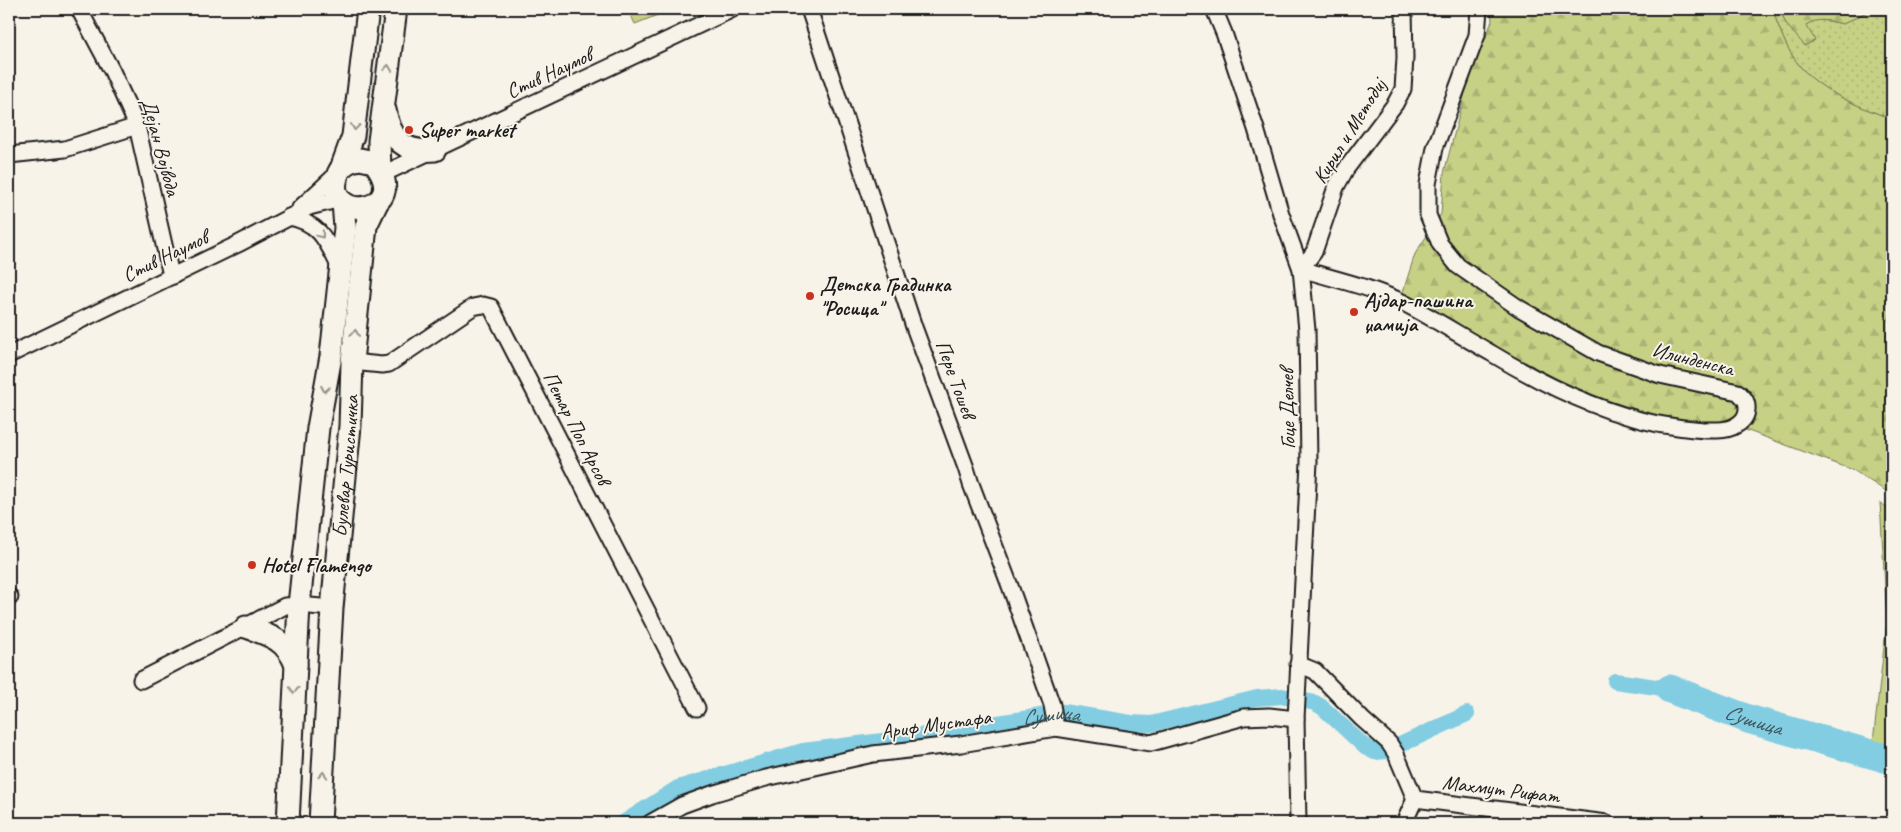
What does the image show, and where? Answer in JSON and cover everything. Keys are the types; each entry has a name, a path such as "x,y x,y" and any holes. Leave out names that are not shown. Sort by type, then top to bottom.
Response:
{"main road":[{"path":"340,170 351,161 360,159 374,162 381,184 367,207 360,208 347,205 342,200 335,184 340,170 353,136 368,9"},
{"name":"Булевар Туристичка","path":"320,823 332,608 350,426 352,362 366,226 381,184 379,141 396,9"},
{"path":"384,104 392,133 401,144 409,149 422,151 436,150"},
{"name":"Булевар Туристичка","path":"288,823 299,605 318,428 331,356 345,228 342,200"},
{"path":"246,627 282,642 291,652 296,665"}],"street":[{"name":"Дејан Војвода","path":"79,9 112,71 137,126 170,271 173,276"},
{"name":"Стив Наумов","path":"381,184 436,150 733,9"},
{"name":"Пере Тошев","path":"809,9 914,327 1054,717"},
{"name":"Гоце Делчев","path":"1214,9 1224,33 1256,129 1281,214 1301,269 1308,358 1308,462 1296,719 1298,823"},
{"name":"Кирил и Методиј","path":"1301,269 1314,252 1331,200 1343,175 1378,129 1403,89 1405,58 1404,9"},
{"name":"Илинденска","path":"1301,269 1400,301 1535,378 1612,411 1642,420 1705,431 1724,430 1735,426 1744,419 1748,409 1746,399 1738,392 1660,374 1598,353 1520,308 1458,266 1440,244 1428,215 1428,184 1435,148 1477,35 1479,9"},
{"path":"9,155 65,149 137,126"},
{"path":"340,170 289,217 311,224 322,234 340,268"},
{"name":"Стив Наумов","path":"9,355 173,276 309,207 342,200"},
{"name":"Петар Поп Арсов","path":"352,362 390,364 473,307 483,305 491,307 697,708"},
{"path":"141,680 285,606 299,605 332,608"},
{"path":"1298,664 1315,670 1362,720 1393,749 1415,799"},
{"name":"Ариф Мустафа","path":"650,823 682,805 712,794 822,764 872,754 960,744 1054,717 1151,743 1244,718 1269,716 1296,719"},
{"name":"Махмут Рифат","path":"1404,823 1415,799 1607,823"}],"green space":[{"path":"628,9 673,9 635,24"},
{"path":"1491,9 1772,9 1789,50 1811,78 1836,95 1892,119 1892,495 1853,470 1735,426 1724,430 1611,411 1400,301 1415,254 1441,214 1444,173 1467,85 1492,21"},
{"path":"1772,9 1780,9 1786,24 1806,25 1814,20 1843,24 1872,9 1892,9 1892,119 1836,95 1811,78 1789,50"},
{"path":"1780,9 1872,9 1843,24 1820,20 1806,25 1815,40 1805,46 1786,24"},
{"path":"1880,502 1892,511 1892,748 1873,742 1887,621"}],"waterway":[{"name":"Сушица","path":"1615,681 1670,689"},
{"name":"Сушица","path":"1670,689 1748,719 1892,760"},
{"name":"Сушица","path":"623,823 678,788 803,751 914,737 1064,712 1131,723 1151,724 1257,698 1282,696 1315,703 1322,707 1365,747 1375,752 1387,751 1467,714"}],"place":[{"name":"Super market","path":"409,130"},
{"name":"Детска Градинка \"Росица\"","path":"810,296"},
{"name":"Ајдар-пашина џамија","path":"1354,312"},
{"name":"Hotel Flamengo","path":"252,565"}]}
